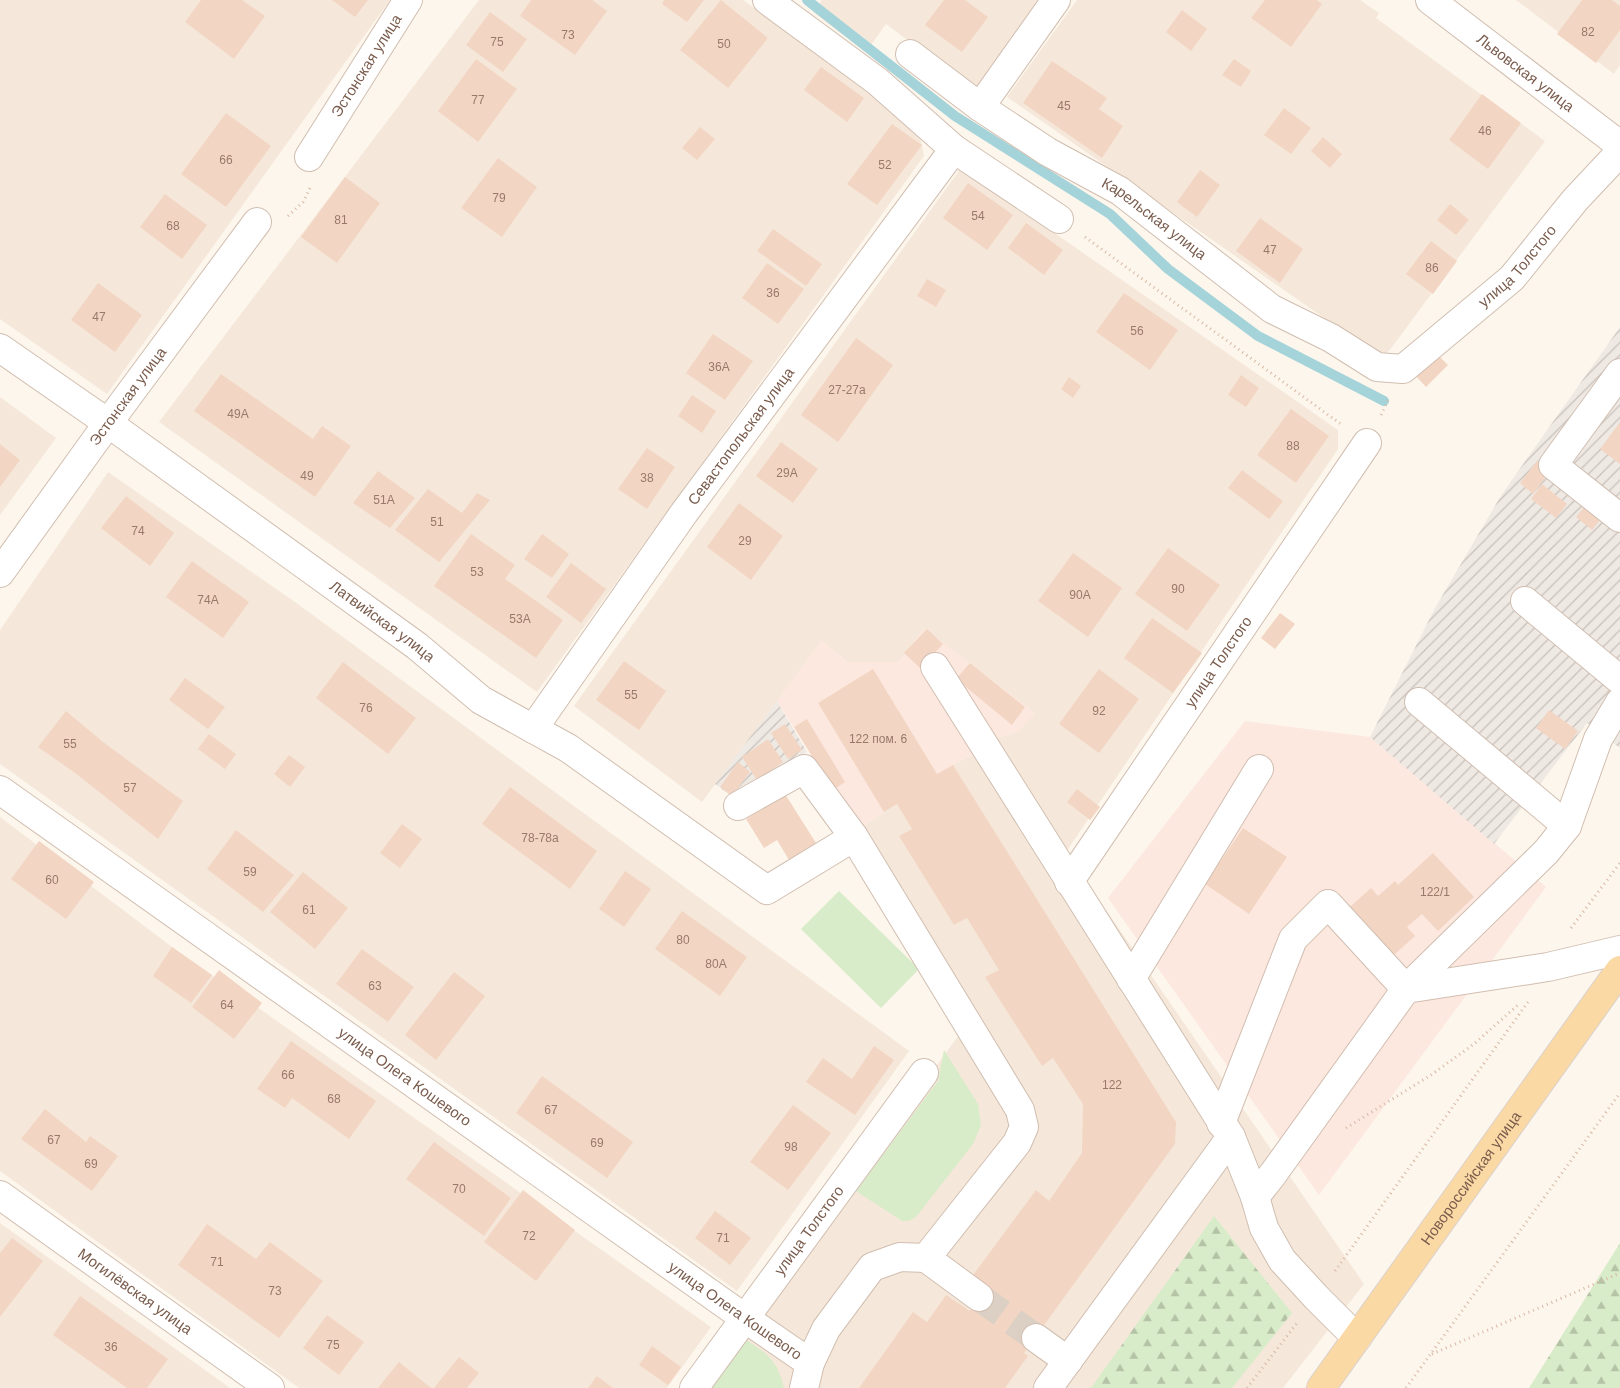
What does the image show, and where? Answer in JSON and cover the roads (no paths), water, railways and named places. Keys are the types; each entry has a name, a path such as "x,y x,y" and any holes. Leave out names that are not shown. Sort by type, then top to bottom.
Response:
{"main road":[{"name":"Новороссийская улица","path":"1321,1388 1620,970"}],"street":[{"name":"Эстонская улица","path":"309,157 408,0"},
{"path":"767,0 877,81 954,149 1059,219"},
{"path":"980,107 1056,0"},
{"name":"Львовская улица","path":"1430,0 1620,145"},
{"name":"Карельская улица","path":"910,54 980,107 1048,152 1120,191 1272,309 1331,338 1377,367 1403,369"},
{"name":"Севастопольская улица","path":"533,729 684,513 954,149"},
{"name":"улица Толстого","path":"1403,369 1512,278 1574,200 1620,152"},
{"name":"Эстонская улица","path":"0,573 257,222"},
{"name":"Латвийская улица","path":"0,348 108,423 417,646 481,700 568,748 767,890 854,837"},
{"path":"1620,373 1554,465 1620,518"},
{"name":"улица Толстого","path":"1069,882 1367,443"},
{"path":"1524,601 1620,680"},
{"path":"935,667 1226,1130 1254,1197 1264,1228 1282,1260 1357,1338"},
{"path":"1419,702 1567,826"},
{"path":"1254,1197 1273,1174 1406,989 1546,852 1567,826 1598,738 1620,702"},
{"path":"738,806 804,769 854,837 1020,1110 1024,1127 1017,1143 926,1258"},
{"path":"1131,978 1259,769"},
{"name":"улица Олега Кошевого","path":"0,790 746,1319 807,1376"},
{"path":"1048,1388 1226,1130 1293,939 1328,904 1406,989"},
{"path":"1406,989 1548,968 1620,950"},
{"name":"улица Толстого","path":"694,1388 924,1073"},
{"name":"Могилёвская улица","path":"0,1195 270,1388"},
{"path":"807,1376 826,1329 872,1268 900,1257 926,1258 980,1297"},
{"path":"1036,1338 1068,1361"}],"waterway":[{"path":"807,0 955,116 1110,214 1168,269 1258,336 1384,401"}],"tunnel":[{"path":"979,1297 1036,1338"}]}
